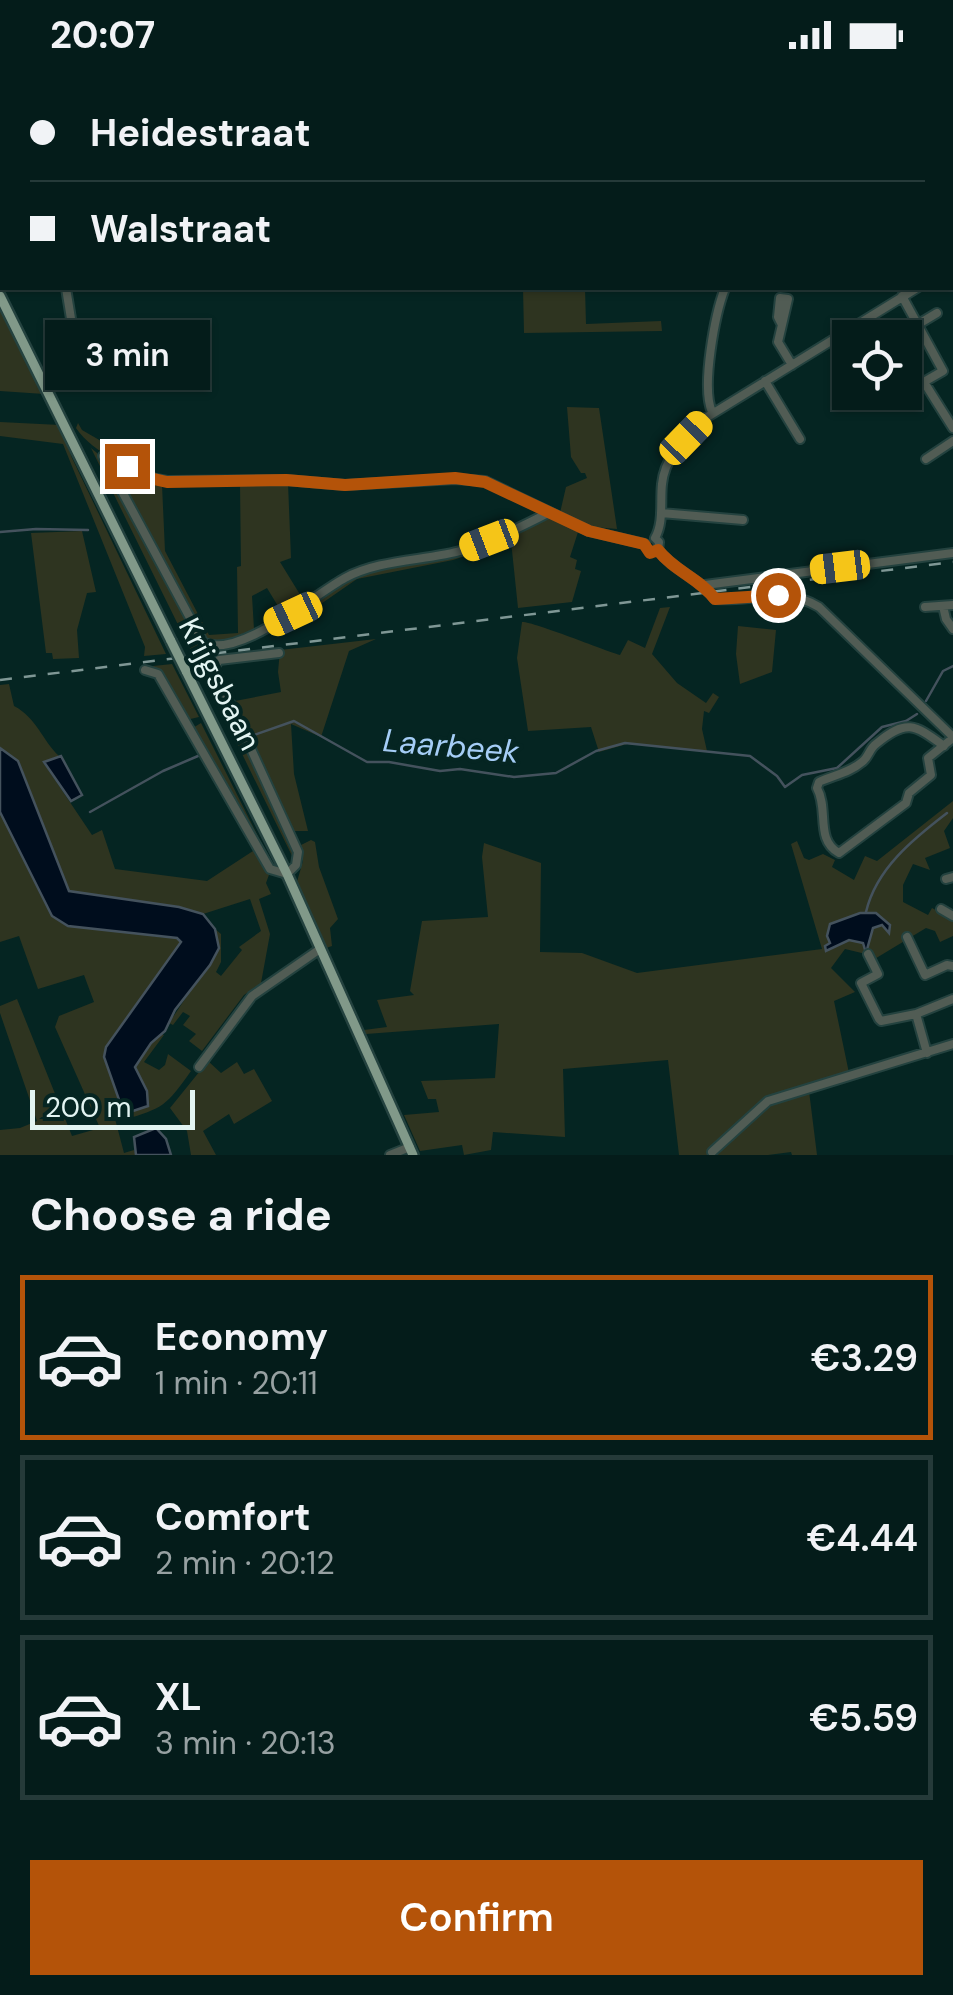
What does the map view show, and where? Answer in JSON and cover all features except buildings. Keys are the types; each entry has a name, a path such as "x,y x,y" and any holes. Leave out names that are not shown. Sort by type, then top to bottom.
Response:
{"main road":[{"name":"Krijgsbaan","path":"0,296 287,874 409,1151"}],"street":[{"path":"66,290 73,331"},
{"path":"712,412 707,394 724,290"},
{"path":"654,538 661,513 662,480 671,456 712,412 908,291 916,320"},
{"path":"922,322 937,313"},
{"path":"780,323 778,342 792,364"},
{"path":"922,334 943,370 924,382 953,428"},
{"path":"764,381 800,439"},
{"path":"926,459 953,441"},
{"path":"548,513 464,550 359,571 293,614 233,642 210,646 203,642 103,456 145,477 167,482 286,480 345,485 470,479 505,488 548,513 603,536 644,544 650,553 658,550"},
{"path":"661,513 743,520"},
{"path":"644,544 654,538 666,560 704,585 715,599 778,595 806,599 822,610 953,738 944,746 928,758 931,775 908,793 906,803 839,853 829,846 824,833 824,806 818,783 850,771 866,759 874,744 904,727 916,726 944,746"},
{"path":"704,585 953,553"},
{"path":"924,607 953,604"},
{"path":"942,606 953,629"},
{"path":"145,670 158,674 270,869 287,874 296,865 298,852 214,668 219,660 279,653"},
{"path":"941,909 953,916"},
{"path":"907,938 925,974 953,966"},
{"path":"199,1066 252,996 320,949"},
{"path":"868,954 880,978 861,982 881,1021 916,1014 953,999"},
{"path":"916,1014 927,1053"},
{"path":"712,1152 768,1100 953,1044"},
{"path":"390,1155 409,1151"}],"green space":[{"path":"523,290 585,290 586,324 661,321 662,331 524,333"},
{"path":"2,309 44,394 0,391"},
{"path":"567,407 599,408 617,529 594,527 560,513 566,487 587,478 571,457"},
{"path":"0,422 60,425 166,654 144,656 145,647 63,444 0,436"},
{"path":"78,423 82,430 165,478 128,467 104,453 83,437 76,428"},
{"path":"91,448 196,636 209,649 191,651"},
{"path":"113,465 162,485 165,551 209,635 238,633 240,484 288,483 291,558 280,562 304,601 284,616 267,588 252,596 254,629 223,642 205,640"},
{"path":"549,517 578,532 570,557 577,560 575,569 581,571 572,602 518,608 511,541 453,560 357,579 296,625 297,614 343,581 362,573 462,552"},
{"path":"82,531 96,592 87,593 77,630 79,658 53,659 52,653 46,653 31,533"},
{"path":"670,607 652,654 677,683 706,703 713,693 719,697 709,713 704,711 702,729 707,751 627,744 599,752 591,727 528,731 517,658 522,622 620,655 628,640 645,648 660,608"},
{"path":"738,626 776,630 772,672 740,684 736,654"},
{"path":"376,639 349,651 321,737 291,724 294,774 308,831 292,831 235,701 281,692 280,650"},
{"path":"215,660 211,669 227,705 220,710 196,661"},
{"path":"172,664 199,717 186,720 160,672 144,667"},
{"path":"9,684 14,706 28,717 59,756 43,762 92,835 102,830 115,869 207,881 253,851 270,872 266,883 271,894 259,899 270,934 261,983 244,995 202,1051 189,1041 196,1034 183,1025 190,1016 183,1012 173,1025 169,1023 219,948 215,929 221,934 221,962 216,972 221,976 242,950 239,947 261,931 250,899 203,914 69,891 19,761 0,748 0,685"},
{"path":"232,713 295,852 294,860 223,715"},
{"path":"201,723 274,868 191,729"},
{"path":"953,801 953,818 944,831 950,848 925,858 930,870 913,864 903,885 903,902 928,915 932,908 953,919 953,936 940,942 935,931 926,928 873,960 870,955 845,949 831,968 855,992 834,1001 849,1073 764,1100 809,1091 817,1155 679,1155 668,1060 563,1069 565,1137 493,1132 491,1150 464,1155 462,1145 420,1151 404,1115 439,1112 436,1099 428,1099 421,1081 495,1078 499,1024 366,1034 364,1030 387,1027 377,1000 414,995 410,991 422,921 488,917 484,843 541,863 540,952 582,953 637,973 822,949 791,844 797,841 804,858 809,860 823,854 835,860 832,867 854,880 865,856 877,861"},
{"path":"0,812 52,916 177,938 181,942 106,1047 104,1058 124,1113 148,1105 147,1091 135,1067 161,1034 164,1035 144,1062 159,1070 168,1054 191,1071 169,1099 156,1108 123,1120 120,1114 114,1115 124,1153 134,1150 136,1155 0,1155 0,1130 37,1121 0,1013 0,1006 17,999 72,1136 100,1128 55,1027 59,1016 94,1002 84,975 38,989 19,936 0,942"},
{"path":"315,842 319,867 338,919 330,928 332,946 326,948 296,885 303,861 299,846"},
{"path":"208,1061 221,1073 237,1062 244,1074 254,1069 272,1101 234,1124 229,1114 203,1131 216,1155 191,1155 187,1131 170,1108"}],"water":[{"path":"0,748 18,761 69,891 179,907 203,914 215,929 219,948 210,965 135,1067 147,1091 148,1106 124,1114 104,1057 106,1047 181,942 177,938 68,926 52,916 0,812"},
{"path":"61,756 82,795 71,801 44,762"},
{"path":"860,913 876,913 890,925 889,933 882,925 873,928 866,953 863,943 849,940 826,951 830,924"},
{"path":"156,1128 166,1139 171,1155 136,1155 134,1137"}],"waterway":[{"path":"0,532 88,530"},
{"name":"Laarbeek","path":"926,701 943,671 953,666"},
{"name":"Laarbeek","path":"251,736 294,721 367,762 514,777 556,773 596,751 625,743 750,756 785,787 802,775 837,768 882,727 917,714"},
{"name":"Laarbeek","path":"90,812 198,756"},
{"path":"866,912 887,869 909,844 947,813"}],"railway":[{"path":"0,680 953,562"}],"route":[{"path":"127,466 145,477 167,482 286,480 345,485 455,478 485,482 505,488 589,531 644,544 650,553 658,550 666,560 701,582 715,599 778,595"}]}
